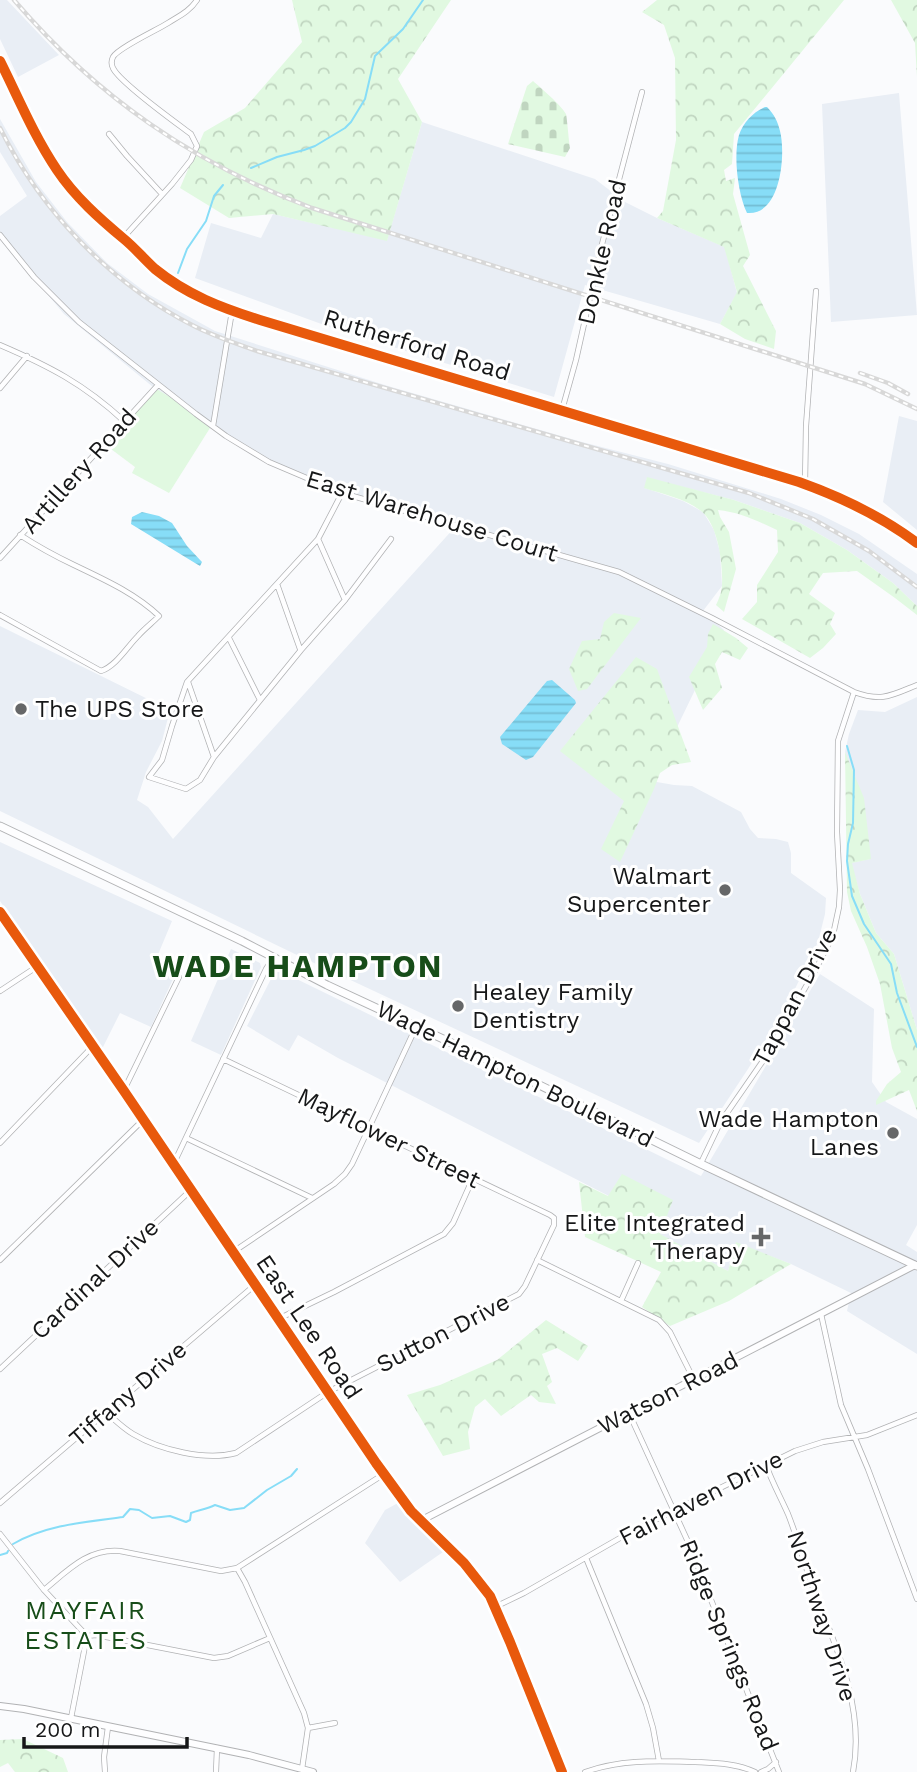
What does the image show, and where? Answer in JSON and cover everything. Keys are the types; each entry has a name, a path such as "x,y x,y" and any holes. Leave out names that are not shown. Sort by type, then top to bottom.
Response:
{"main road":[{"name":"Wade Hampton Boulevard","path":"0,826 916,1265"}],"street":[{"path":"123,238 191,160 197,148 191,134 123,81 111,64 124,47 191,9 197,0"},
{"name":"Rutherford Road","path":"0,61 40,143 59,173 83,202 154,268 199,298 232,311 805,484 867,511 917,542"},
{"name":"Donkle Road","path":"562,410 583,331 604,233 642,92"},
{"path":"109,134 162,194"},
{"name":"East Warehouse Court","path":"0,235 34,277 70,314 103,342 213,426 269,462 342,493 619,572 853,692 871,698 882,698 917,685"},
{"path":"805,484 806,426 816,291"},
{"path":"213,426 232,311"},
{"path":"0,345 51,367 74,381 124,421"},
{"path":"0,388 27,356"},
{"name":"Artillery Road","path":"0,558 158,385"},
{"path":"342,493 318,538 187,681 162,760 149,777 186,789 200,780 214,757 300,650 345,600 391,538"},
{"path":"0,615 101,671 113,663 159,616 147,605 119,588 20,536"},
{"path":"318,538 345,600"},
{"path":"277,584 300,650"},
{"path":"229,638 260,700"},
{"path":"187,681 214,757"},
{"name":"Tappan Drive","path":"701,1164 720,1123 767,1055 833,935 840,890 837,832 838,741 853,692"},
{"name":"East Lee Road","path":"0,912 405,1504 473,1573 485,1590 495,1607 562,1772"},
{"path":"174,1164 274,957"},
{"path":"0,991 38,966"},
{"path":"124,1090 179,977"},
{"path":"233,1252 345,1174 416,1026"},
{"path":"0,1143 93,1046"},
{"name":"Mayflower Street","path":"223,1059 554,1218"},
{"path":"0,1260 143,1120"},
{"path":"186,1138 312,1198"},
{"path":"278,1319 444,1234 453,1223 473,1178"},
{"name":"Cardinal Drive","path":"0,1369 191,1189"},
{"name":"Sutton Drive","path":"107,1413 132,1433 158,1446 195,1454 227,1455 244,1449 328,1392 514,1298 522,1291 554,1225 554,1218"},
{"path":"537,1260 653,1316 673,1337 694,1380"},
{"path":"621,1301 638,1263"},
{"name":"Watson Road","path":"420,1521 916,1265"},
{"name":"Tiffany Drive","path":"0,1503 255,1285"},
{"path":"821,1314 838,1395 917,1599"},
{"name":"Ridge Springs Road","path":"629,1413 674,1510 779,1772"},
{"name":"Fairhaven Drive","path":"495,1607 627,1534 766,1465 808,1446 854,1438 917,1415"},
{"name":"Northway Drive","path":"766,1465 794,1530 808,1576 844,1668 857,1730 853,1772"},
{"path":"44,1590 81,1560 108,1550 120,1550 221,1571 237,1568 384,1474"},
{"path":"0,1534 44,1590 87,1636"},
{"path":"586,1558 646,1704 659,1761"},
{"path":"237,1568 304,1713 308,1728 302,1769"},
{"path":"87,1636 96,1635 214,1658 228,1656 270,1637"},
{"path":"71,1718 87,1636"},
{"path":"0,1706 217,1748 313,1772"},
{"path":"308,1728 335,1723"},
{"path":"105,1772 108,1726"},
{"path":"216,1772 217,1748"},
{"path":"586,1772 630,1761 737,1766 755,1772"},
{"name":"Ridge Springs Road","path":"761,1772 776,1762"}],"shaded area":[{"path":"0,0 7,0 59,55 18,77 0,39"},
{"path":"899,93 917,315 831,322 822,104"},
{"path":"0,119 36,182 67,222 107,263 148,294 215,331 388,386 668,464 781,499 859,534 917,574 917,606 893,583 847,550 800,523 734,500 647,478 645,488 683,501 703,512 714,530 720,552 722,586 703,611 724,630 651,781 692,786 741,812 758,838 788,842 791,873 826,898 818,942 789,1001 699,1143 297,955 0,811 0,626 170,710 162,741 146,772 137,800 148,807 173,839 455,527 314,486 210,428 153,387 64,314 0,238 0,216 27,196 0,152"},
{"path":"422,122 595,179 625,202 725,247 737,293 720,324 585,285 554,397 338,330 195,278 211,223 261,238 273,214 387,240"},
{"path":"899,416 917,421 917,530 883,502"},
{"path":"917,697 917,1030 894,954 876,933 851,863 870,859 845,752 858,710 885,712"},
{"path":"0,842 172,921 157,957 178,968 151,1027 120,1013 102,1049 0,901"},
{"path":"231,949 260,963 261,967 221,1055 191,1041"},
{"path":"276,969 701,1176 820,974 874,1009 872,1082 886,1102 917,1119 917,1225 906,1245 917,1252 917,1354 847,1311 851,1293 791,1264 736,1243 728,1271 659,1234 622,1175 609,1196 298,1035 289,1051 247,1026"},
{"path":"398,1503 443,1552 400,1582 365,1543 385,1510"}],"green space":[{"path":"292,0 451,0 398,79 422,122 387,241 273,214 229,218 180,188 204,132 245,108 302,42"},
{"path":"657,0 844,0 734,134 732,164 724,170 726,181 735,178 733,194 750,255 743,266 776,331 774,349 745,339 720,324 737,292 724,247 657,218 663,211 676,140 675,58 664,25 642,12"},
{"path":"891,0 917,0 917,77 915,43"},
{"path":"533,81 566,114 570,148 565,157 508,144 527,86"},
{"path":"153,387 210,428 169,493 132,473 135,467 107,446"},
{"path":"647,477 734,500 800,523 847,550 893,583 917,606 917,615 857,571 823,573 809,594 835,613 830,624 836,634 810,658 742,619 757,602 757,585 778,552 777,530 756,520 718,510 729,532 736,569 724,612 716,605 722,576 712,525 701,511 688,503 644,488"},
{"path":"614,613 641,618 587,689 578,691 569,669 582,641 600,639 604,622"},
{"path":"713,624 748,648 740,660 722,652 715,664 722,688 703,710 689,677 707,647 708,634"},
{"path":"636,657 657,669 691,762 672,765 660,773 620,862 601,849 624,801 560,751"},
{"path":"845,752 864,798 871,859 852,863 860,894 876,933 894,954 917,1030 917,1111 909,1090 876,1105 887,1084 901,1072 892,1048 880,984 851,911 847,892"},
{"path":"622,1174 673,1200 660,1234 728,1271 736,1242 791,1264 729,1301 670,1326 642,1307 661,1272 585,1237 579,1182 608,1196"},
{"path":"546,1320 588,1346 578,1361 557,1348 542,1354 552,1382 547,1386 556,1404 539,1402 531,1395 501,1416 485,1399 475,1407 468,1432 470,1449 443,1456 407,1395 440,1385 497,1360"},
{"path":"23,1739 63,1758 68,1772 15,1772 8,1763 0,1767 0,1740"}],"water":[{"path":"765,107 774,115 779,128 782,141 781,168 774,194 767,205 758,211 747,213 737,175 737,144 746,122"},
{"path":"142,512 172,523 187,546 202,562 200,566 131,524 132,517"},
{"path":"552,680 576,703 533,757 526,760 502,744 500,737 547,681"}],"waterway":[{"path":"251,168 315,146 345,128 365,99 375,56 403,29 423,0"},
{"path":"178,273 187,249 206,221 214,196 223,185"},
{"path":"847,746 854,770 853,823 847,861 852,896 864,924 891,964 897,993 917,1047"},
{"path":"13,1544 52,1528 123,1517 130,1509 139,1510 152,1518 170,1516 186,1522 190,1520 191,1513 215,1505 230,1510 244,1508 297,1469"},
{"path":"0,1555 8,1551"}],"railway":[{"path":"14,0 46,35 113,97 187,148 268,190 312,208 865,384 917,409"},
{"path":"0,128 36,188 81,242 133,288 192,325 257,351 749,493 813,519 869,551 917,587"},
{"path":"860,373 908,394"}],"cycle path":[{"path":"0,61 41,144 72,189 155,269 192,293 260,320 799,482 860,508 917,543"},
{"path":"0,912 376,1463 411,1511 464,1563 490,1596 562,1772"}],"place":[{"name":"The UPS Store","path":"21,709"},
{"name":"Walmart Supercenter","path":"725,890"},
{"name":"Healey Family Dentistry","path":"458,1006"},
{"name":"Wade Hampton Lanes","path":"893,1133"},
{"name":"Elite Integrated Therapy","path":"761,1237"}],"district":[{"name":"WADE HAMPTON","path":"298,966"},
{"name":"MAYFAIR ESTATES","path":"86,1625"}]}
